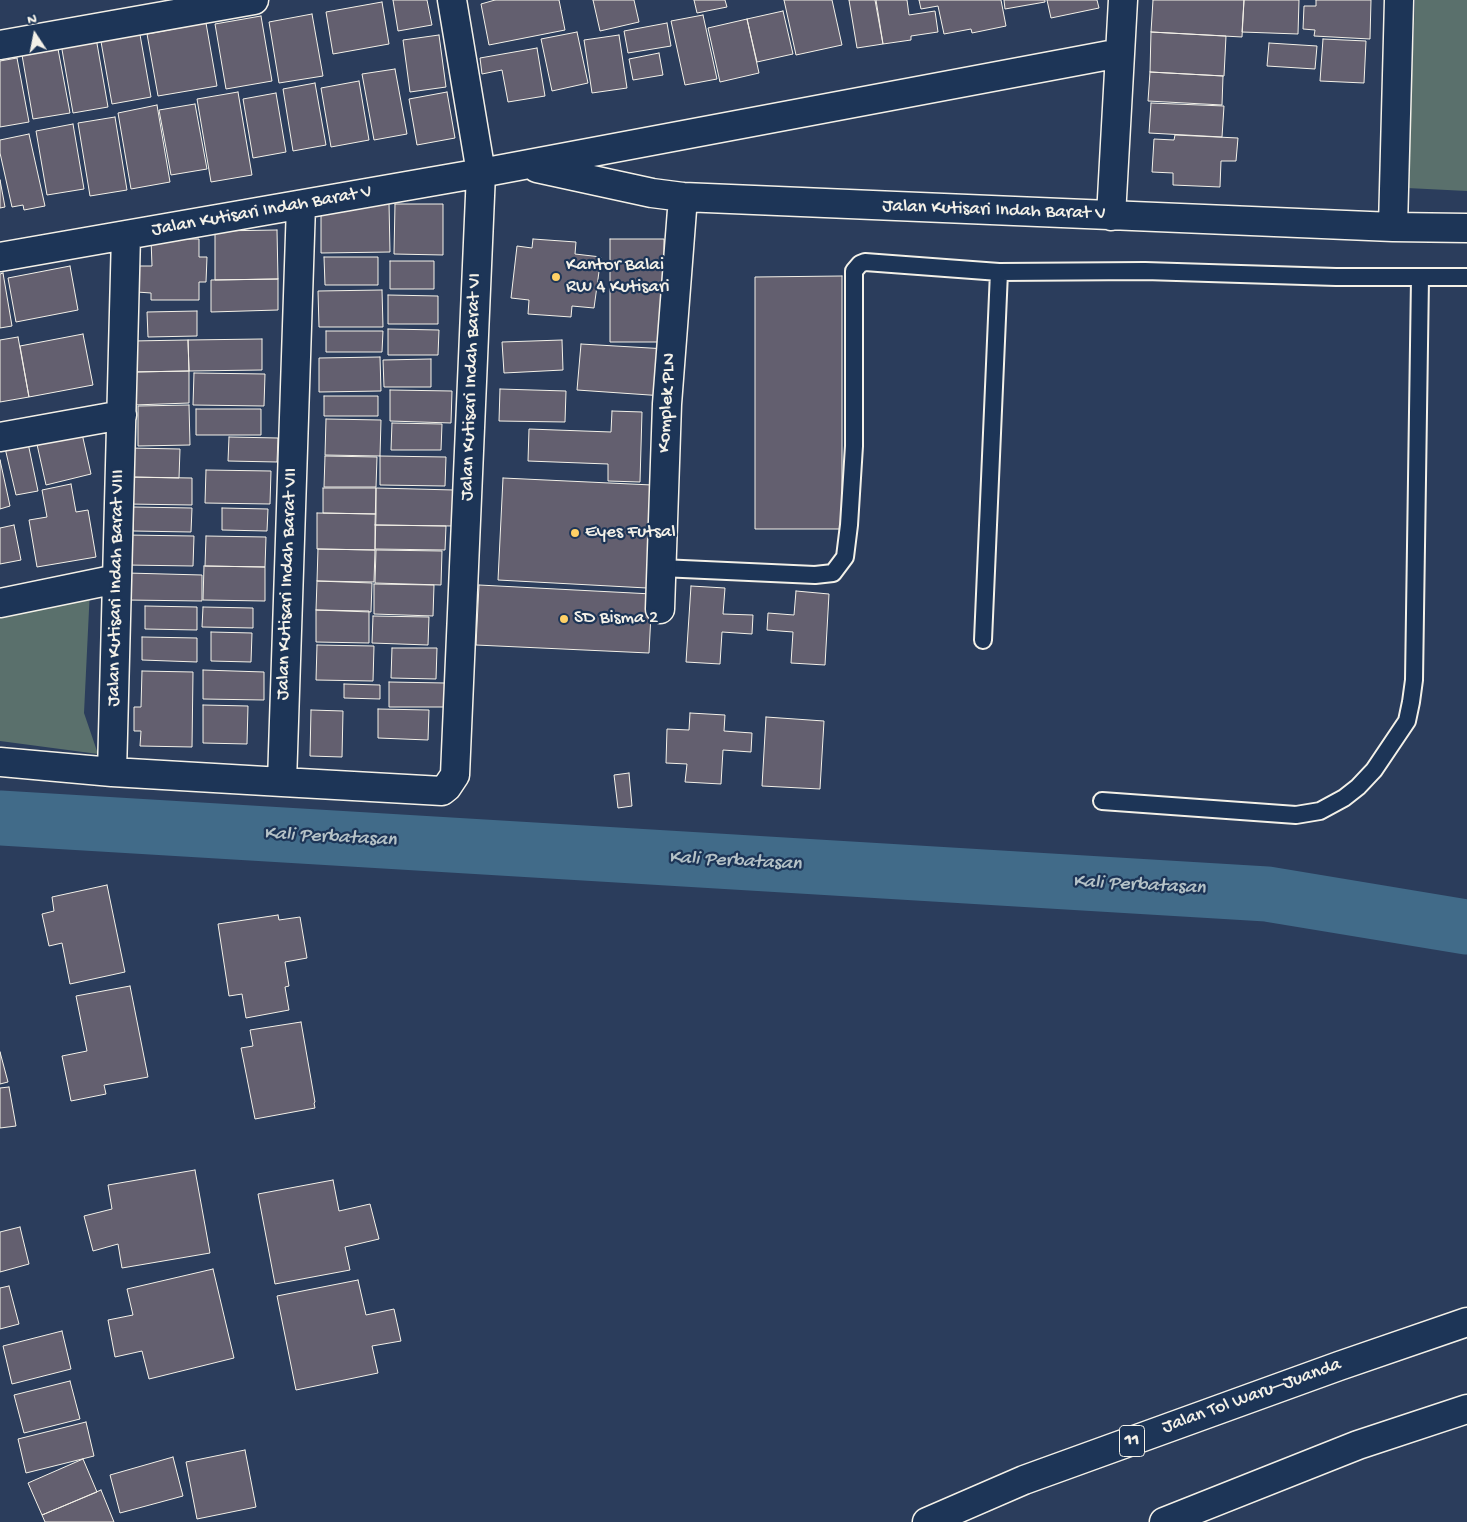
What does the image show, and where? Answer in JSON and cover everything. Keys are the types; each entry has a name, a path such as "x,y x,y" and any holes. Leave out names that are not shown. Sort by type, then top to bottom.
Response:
{"main road":[{"path":"0,45 254,0"},
{"name":"Jalan Kutisari Indah Barat VI","path":"282,782 435,792 442,791 447,787 455,775 481,174 452,0"},
{"path":"1111,216 1123,0"},
{"path":"1393,227 1399,0"},
{"name":"Jalan Kutisari Indah Barat V","path":"0,257 525,166 1120,53"},
{"name":"Jalan Kutisari Indah Barat V","path":"525,166 683,198 1393,227 1467,228"},
{"name":"Komplek PLN","path":"660,609 667,404 683,198"},
{"name":"Jalan Kutisari Indah Barat VII","path":"282,782 301,205"},
{"name":"Jalan Kutisari Indah Barat VIII","path":"112,772 126,235"},
{"path":"0,437 122,415"},
{"path":"0,604 117,579"},
{"path":"0,762 112,772 282,782"},
{"name":"Jalan Tol Waru–Juanda","path":"928,1522 1024,1480 1339,1366 1467,1322"},
{"path":"1164,1522 1358,1445 1467,1409"}],"lane":[{"path":"661,568 815,576 833,573 845,557 854,446 854,271 860,264 870,262 999,272 1145,271 1336,277 1467,277"},
{"path":"983,640 999,272"},
{"path":"1102,801 1296,815 1312,813 1329,807 1358,787 1374,770 1407,721 1414,680 1420,278"}],"green space":[{"path":"1415,0 1467,0 1467,191 1407,188"},
{"path":"90,589 84,713 98,754 0,741 0,609"}],"building":[{"path":"393,0 427,0 432,25 398,31"},
{"path":"495,0 559,0 565,30 489,45 481,4"},
{"path":"593,0 634,0 639,22 600,31"},
{"path":"694,0 725,0 727,7 697,13"},
{"path":"784,0 832,0 842,45 796,55"},
{"path":"849,0 875,0 883,44 857,48"},
{"path":"876,0 907,0 909,15 935,11 938,32 911,36 911,40 883,44"},
{"path":"919,0 1001,0 1006,26 972,33 971,29 944,34 938,6 921,9"},
{"path":"1004,0 1045,0 1045,2 1005,9"},
{"path":"1047,0 1097,0 1099,8 1051,18"},
{"path":"1153,0 1244,0 1242,37 1151,32"},
{"path":"1244,0 1299,0 1298,34 1242,32"},
{"path":"1316,0 1371,0 1370,39 1314,36 1315,30 1303,29 1304,6 1316,6"},
{"path":"382,2 389,44 333,54 326,12"},
{"path":"783,11 793,54 757,62 747,19"},
{"path":"312,14 323,76 279,83 269,22"},
{"path":"703,15 717,79 685,85 671,21"},
{"path":"261,16 272,81 226,89 215,24"},
{"path":"747,19 759,73 720,82 708,28"},
{"path":"206,23 217,86 158,96 147,34"},
{"path":"667,23 671,46 628,53 624,31"},
{"path":"139,29 151,97 112,104 100,36"},
{"path":"95,32 108,107 73,113 60,38"},
{"path":"577,32 588,83 552,91 541,39"},
{"path":"1151,32 1226,36 1224,76 1150,72"},
{"path":"439,35 446,87 410,92 403,40"},
{"path":"619,35 627,88 592,93 584,40"},
{"path":"1323,39 1366,41 1364,83 1320,81"},
{"path":"1269,43 1317,46 1315,69 1267,66"},
{"path":"537,48 545,96 508,102 502,70 482,74 480,58"},
{"path":"58,49 70,113 33,119 22,55"},
{"path":"659,53 663,75 633,80 629,59"},
{"path":"17,58 29,122 0,127 0,61"},
{"path":"395,69 407,134 374,140 362,74"},
{"path":"1150,72 1223,76 1222,105 1148,101"},
{"path":"359,81 369,140 331,147 321,88"},
{"path":"315,83 326,145 293,151 283,89"},
{"path":"238,92 252,175 211,182 197,99"},
{"path":"447,92 455,138 417,145 409,99"},
{"path":"276,93 286,152 253,158 243,99"},
{"path":"1151,103 1224,106 1222,137 1149,133"},
{"path":"195,104 207,169 171,175 159,110"},
{"path":"157,105 170,182 131,189 118,113"},
{"path":"115,117 127,190 90,196 78,123"},
{"path":"73,124 84,189 47,195 36,131"},
{"path":"29,134 45,206 24,210 23,205 12,207 0,153 0,140"},
{"path":"1175,135 1238,138 1236,161 1221,161 1220,187 1173,185 1173,173 1152,172 1154,139 1174,140"},
{"path":"0,180 5,207 0,208"},
{"path":"321,203 389,203 390,252 321,253"},
{"path":"395,204 443,204 443,255 394,254"},
{"path":"277,230 278,279 215,280 215,231"},
{"path":"151,239 199,239 199,257 207,257 206,282 199,282 199,300 151,300 151,293 137,292 137,266 152,266"},
{"name":"Kantor Balai RW 4 Kutisari","path":"533,239 576,242 575,254 601,257 594,308 572,306 571,317 528,314 529,300 511,298 517,246 532,248"},
{"path":"610,239 664,239 664,342 610,342"},
{"path":"324,257 378,257 378,285 325,285"},
{"path":"390,261 434,261 434,289 390,289"},
{"path":"70,266 78,310 16,322 8,278"},
{"path":"3,273 12,326 0,328 0,274"},
{"path":"842,276 842,529 755,529 755,277"},
{"path":"278,279 278,310 211,312 211,280"},
{"path":"382,290 383,327 319,327 318,291"},
{"path":"388,295 438,296 438,324 388,324"},
{"path":"197,311 197,336 148,337 147,312"},
{"path":"388,329 439,330 438,355 388,355"},
{"path":"326,331 383,331 382,352 326,352"},
{"path":"83,334 93,385 29,397 20,346"},
{"path":"18,337 29,397 0,402 0,340"},
{"path":"262,339 262,370 189,371 188,340"},
{"path":"188,340 189,371 133,372 132,341"},
{"path":"562,340 563,370 504,373 502,342"},
{"path":"581,344 667,349 664,396 577,390"},
{"path":"380,357 381,391 319,392 319,358"},
{"path":"431,359 431,387 384,387 383,360"},
{"path":"189,371 189,403 134,405 133,372"},
{"path":"194,373 265,374 264,406 193,405"},
{"path":"500,389 566,391 565,422 499,421"},
{"path":"390,390 452,391 451,423 390,421"},
{"path":"324,396 378,396 378,416 324,416"},
{"path":"189,405 190,445 138,446 138,406"},
{"path":"196,409 261,409 261,435 196,435"},
{"path":"612,411 642,412 640,482 608,481 608,464 528,461 529,429 611,432"},
{"path":"326,419 381,420 380,456 325,455"},
{"path":"392,423 442,424 441,450 391,450"},
{"path":"81,429 91,474 46,485 36,440"},
{"path":"229,437 278,438 277,462 228,461"},
{"path":"28,443 38,491 16,495 5,448"},
{"path":"129,448 180,449 179,478 129,477"},
{"path":"325,456 377,457 376,487 324,487"},
{"path":"380,456 446,457 445,486 380,485"},
{"path":"0,460 10,506 0,509"},
{"path":"206,470 271,471 270,504 205,503"},
{"path":"129,477 192,478 192,505 128,504"},
{"name":"Eyes Futsal","path":"503,478 652,485 647,588 498,580"},
{"path":"71,484 76,512 88,510 96,557 37,567 29,520 47,517 42,490"},
{"path":"323,488 376,488 376,514 323,513"},
{"path":"376,488 454,490 453,526 375,525"},
{"path":"133,507 192,508 191,532 133,531"},
{"path":"222,508 268,509 267,531 222,530"},
{"path":"317,513 376,514 375,550 317,549"},
{"path":"14,525 21,560 0,564 0,528"},
{"path":"375,525 446,526 445,550 375,549"},
{"path":"127,535 194,536 193,566 127,565"},
{"path":"206,536 266,537 265,567 205,566"},
{"path":"318,549 375,550 374,582 317,581"},
{"path":"376,550 442,551 441,585 375,583"},
{"path":"204,566 265,567 265,601 203,600"},
{"path":"127,573 202,575 202,601 127,600"},
{"path":"317,581 372,583 371,612 316,610"},
{"path":"374,584 434,585 433,616 374,614"},
{"name":"SD Bisma 2","path":"479,585 652,594 649,653 476,645"},
{"path":"691,586 725,588 723,614 753,615 752,634 722,632 720,664 686,662"},
{"path":"796,591 829,594 825,665 791,663 793,632 767,630 768,613 794,615"},
{"path":"145,606 197,607 197,630 145,629"},
{"path":"203,607 253,608 253,628 202,627"},
{"path":"316,610 369,611 369,643 316,642"},
{"path":"373,616 429,617 428,645 372,643"},
{"path":"211,632 252,633 251,662 211,661"},
{"path":"142,637 197,638 197,662 142,660"},
{"path":"317,645 374,646 373,681 316,680"},
{"path":"392,648 437,648 436,679 391,678"},
{"path":"203,670 264,672 264,700 203,699"},
{"path":"142,671 193,672 192,747 140,746 141,731 134,731 134,707 141,707"},
{"path":"389,682 445,683 445,707 389,707"},
{"path":"344,684 380,685 380,699 344,698"},
{"path":"203,705 248,706 247,744 203,743"},
{"path":"378,709 429,710 428,740 378,738"},
{"path":"311,710 343,711 342,757 310,756"},
{"path":"690,713 725,715 724,731 752,733 751,752 723,750 721,784 685,782 687,764 666,763 667,729 689,730"},
{"path":"766,717 824,721 820,789 762,786"},
{"path":"629,773 632,806 618,808 614,775"},
{"path":"107,885 125,972 70,984 62,943 49,946 42,914 54,911 52,897"},
{"path":"278,915 279,920 300,917 307,958 285,962 289,986 285,987 289,1010 246,1018 242,994 229,996 218,924"},
{"path":"130,986 148,1077 104,1085 106,1094 71,1101 62,1056 87,1051 76,996"},
{"path":"301,1022 315,1108 255,1119 241,1048 253,1046 250,1030"},
{"path":"0,1052 8,1082 0,1084"},
{"path":"9,1087 16,1126 0,1128 0,1088"},
{"path":"195,1170 210,1253 122,1268 118,1244 93,1251 84,1216 112,1209 108,1185"},
{"path":"333,1180 339,1211 370,1204 379,1239 345,1247 350,1270 275,1284 258,1194"},
{"path":"20,1227 29,1264 0,1272 0,1232"},
{"path":"213,1269 234,1358 149,1379 142,1351 115,1357 108,1320 133,1315 127,1289"},
{"path":"358,1280 366,1315 394,1309 401,1341 372,1346 378,1373 296,1390 277,1296"},
{"path":"9,1286 19,1324 0,1329 0,1288"},
{"path":"62,1331 71,1369 12,1384 3,1346"},
{"path":"70,1381 80,1419 24,1433 14,1395"},
{"path":"86,1422 94,1456 26,1473 18,1439"},
{"path":"245,1450 256,1507 197,1519 186,1462"},
{"path":"173,1457 183,1496 120,1513 110,1475"},
{"path":"83,1459 97,1492 42,1515 28,1483"},
{"path":"101,1490 114,1522 45,1522 42,1515"}],"waterway":[{"name":"Kali Perbatasan","path":"0,818 1267,894 1467,927"}],"place":[{"name":"Kantor Balai RW 4 Kutisari","path":"556,277"},
{"name":"Eyes Futsal","path":"575,533"},
{"name":"SD Bisma 2","path":"564,619"}]}
